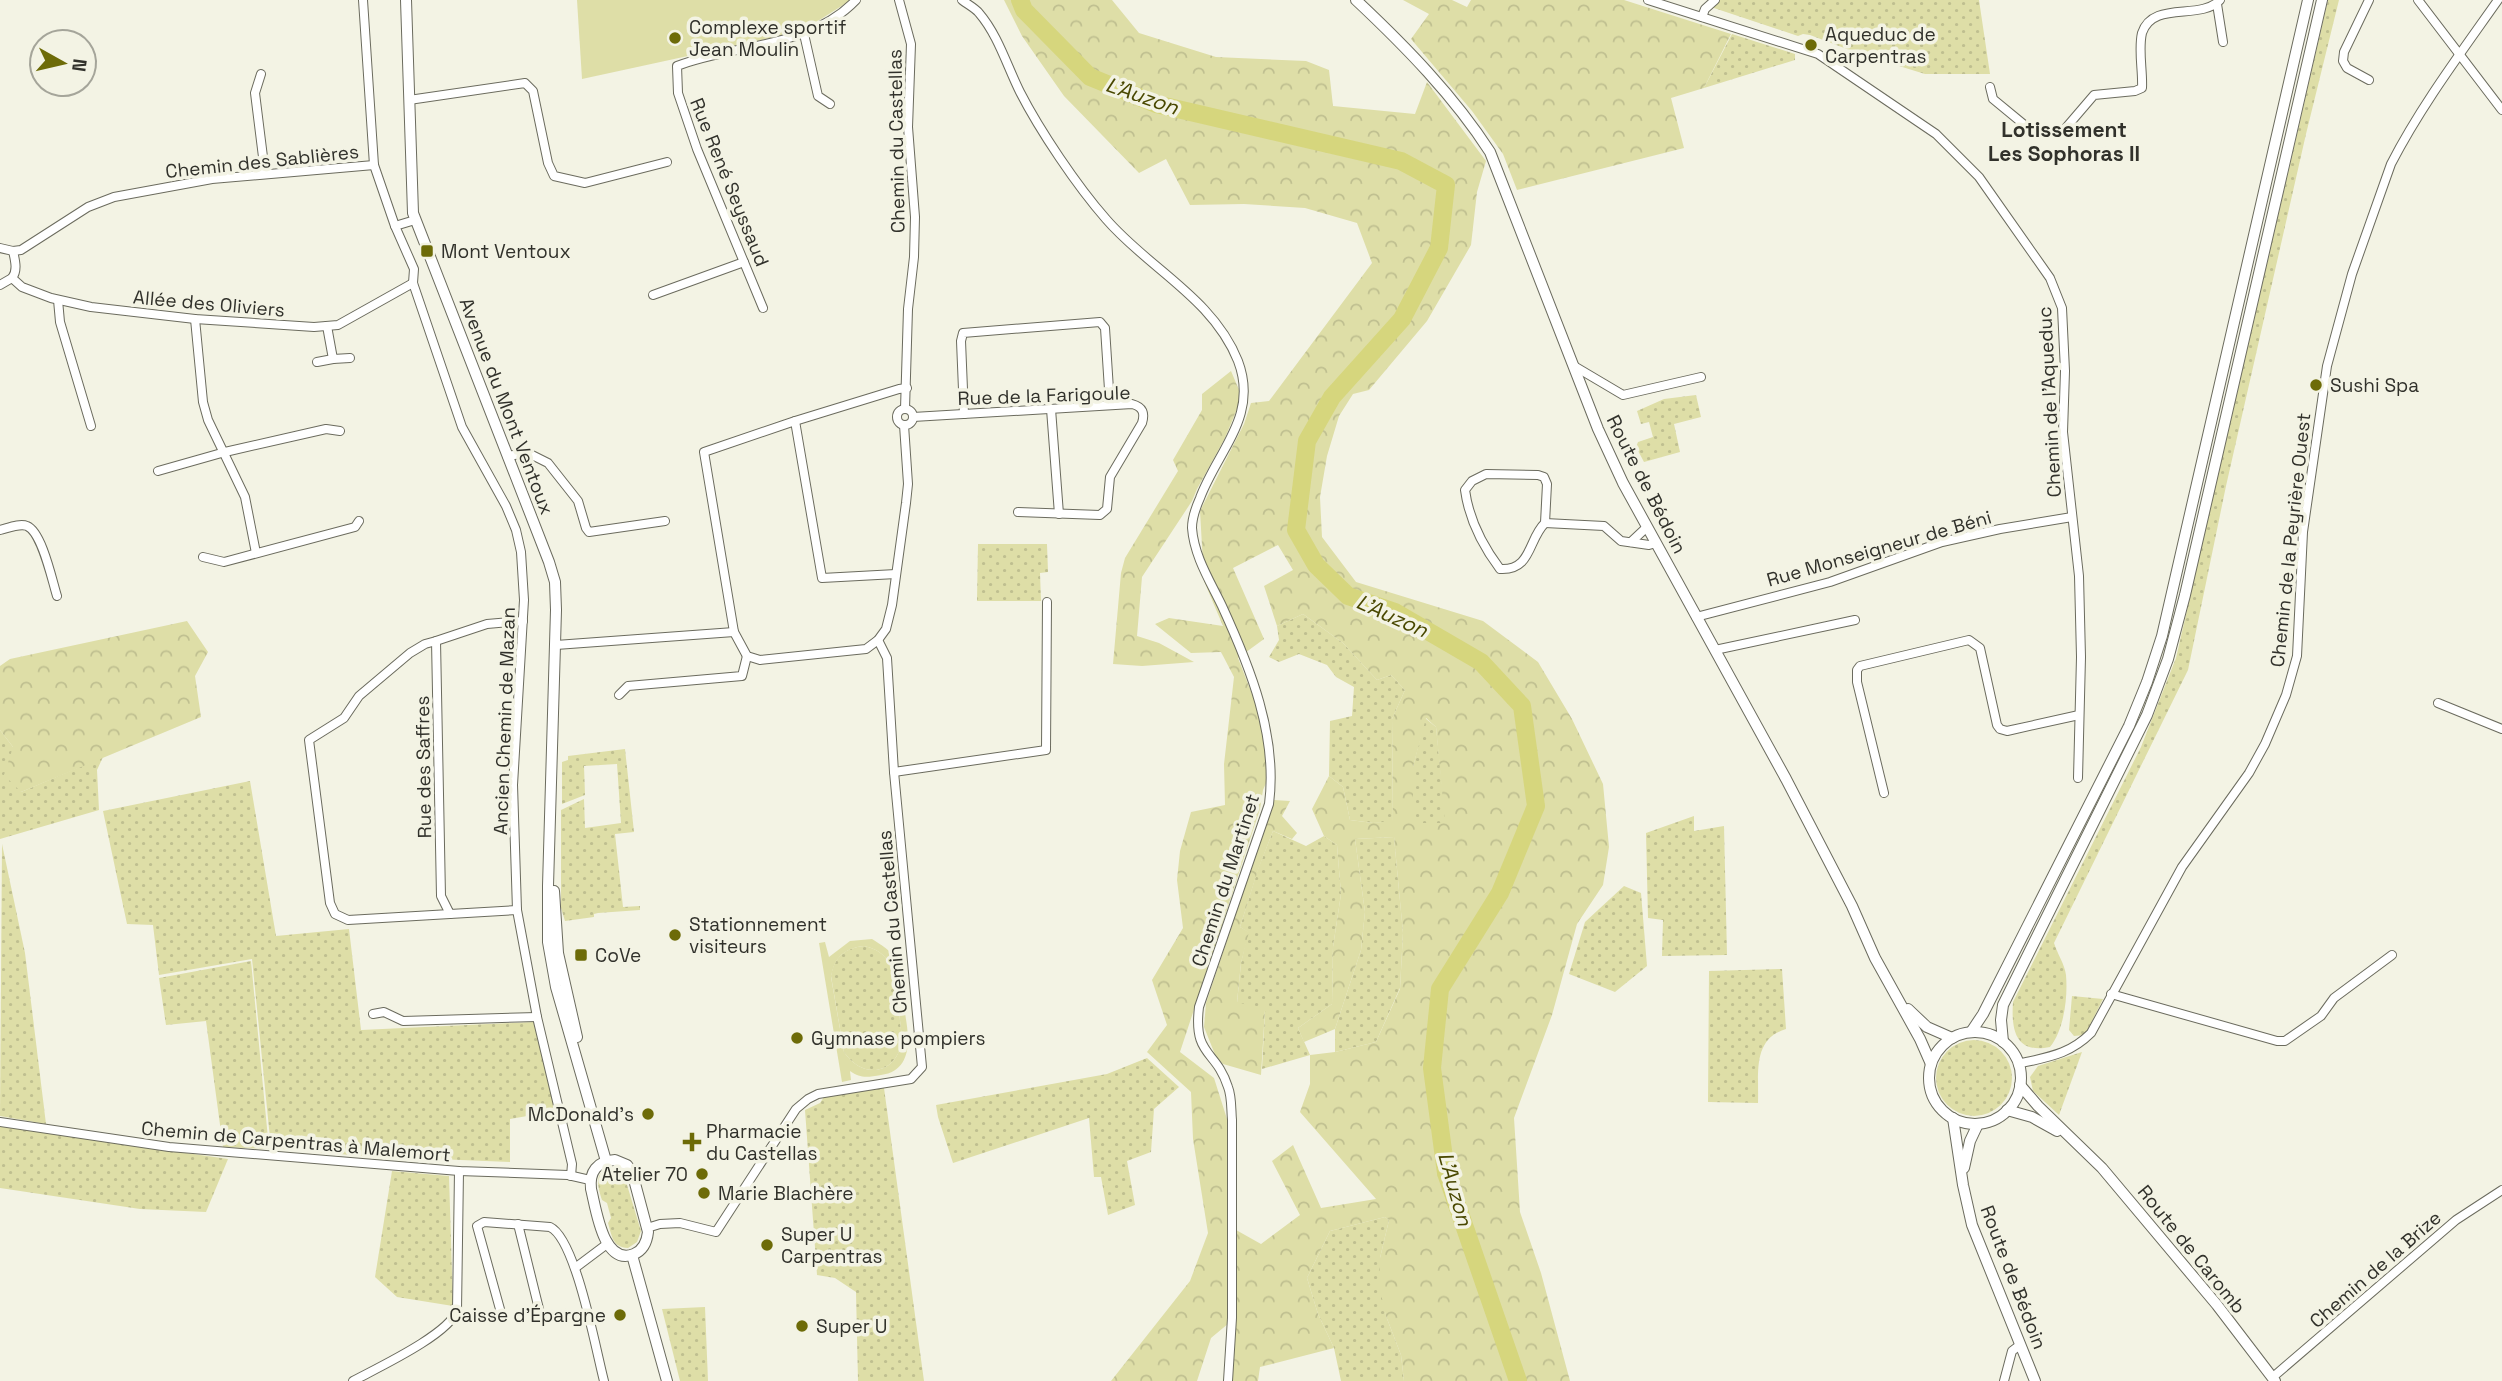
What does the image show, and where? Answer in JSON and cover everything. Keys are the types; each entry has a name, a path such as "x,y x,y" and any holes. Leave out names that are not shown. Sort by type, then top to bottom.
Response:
{"main road":[{"name":"Avenue du Mont Ventoux","path":"406,0 412,201 415,220 555,582 551,828 558,953 591,1105 607,1161"},
{"name":"Route de Bédoin","path":"1356,0 1421,66 1474,127 1490,152 1598,429 1647,527 1824,851 1875,958 1931,1064"},
{"path":"1971,1032 1983,1014 2129,726 2147,682 2162,636 2308,0"},
{"path":"2003,1042 2003,1005 2147,715 2168,659 2322,0"},
{"name":"Route de Bédoin","path":"1897,998 1927,1027 1952,1038"},
{"path":"1971,1032 1993,1036 2003,1042 2018,1064 2020,1085 2007,1110 1994,1120 1978,1124 1953,1118 1935,1101 1930,1090 1929,1077 1931,1064 1939,1049 1952,1038 1971,1032"},
{"path":"2020,1085 2077,1144"},
{"path":"2007,1110 2032,1117 2077,1144"},
{"name":"Route de Bédoin","path":"1953,1118 1972,1225 2035,1381"},
{"path":"1963,1185 1965,1157 1978,1124"},
{"name":"Route de Caromb","path":"2077,1144 2102,1168 2167,1244 2274,1379"},
{"path":"607,1161 618,1161 630,1169 647,1228 645,1245 632,1255 616,1253 607,1244 590,1180 594,1170 607,1161"},
{"path":"632,1255 667,1381"}],"street":[{"name":"Ancien Chemin de Mazan","path":"363,0 374,165 414,269 413,283 462,427 506,506 516,530 524,573 513,785 517,910 537,1017 572,1164 571,1176"},
{"path":"830,104 818,96 804,34 842,15 856,0"},
{"name":"Chemin du Castellas","path":"899,0 911,44 908,117 915,217 908,309 905,409"},
{"name":"Chemin du Martinet","path":"962,0 979,12 1003,53 1020,93 1105,219 1132,247 1216,321 1238,362 1244,384 1245,400 1240,419 1202,491 1192,523 1194,545 1251,672 1270,756 1269,804 1199,1007 1196,1027 1202,1047 1222,1073 1229,1089 1231,1110 1232,1318 1228,1381"},
{"name":"Chemin de l'Aqueduc","path":"1648,0 1818,54 1936,134 1979,177 2050,278 2062,307 2065,371 2063,432 2081,610 2077,778"},
{"path":"1702,17 1705,9 1714,0"},
{"path":"2369,0 2344,52 2343,61 2347,68 2369,80"},
{"path":"2418,0 2502,110"},
{"name":"Chemin de la Peyrière Ouest","path":"2018,1064 2062,1054 2079,1045 2091,1033 2182,867 2249,773 2265,744 2286,695 2297,656 2303,532 2319,409 2334,332 2352,274 2391,164 2432,92 2498,0"},
{"path":"1990,87 1993,99 2033,132 2064,130 2094,95 2142,88 2141,35 2154,12 2219,2 2223,43"},
{"name":"Rue René Seyssaud","path":"763,308 697,149 677,93 677,66 804,34"},
{"path":"261,74 255,93 265,173"},
{"path":"409,100 525,83 533,91 548,163 554,176 585,183 667,162"},
{"name":"Chemin des Sablières","path":"13,251 36,242 93,205 114,197 212,179 374,165"},
{"path":"396,226 415,220"},
{"path":"0,285 15,274 13,251 1,246"},
{"path":"653,295 744,262"},
{"name":"Allée des Oliviers","path":"12,278 22,287 58,300 92,307 283,326 338,325 413,283"},
{"path":"58,300 60,322 91,426"},
{"path":"195,318 203,402 208,420 245,497 256,552"},
{"path":"964,414 963,333 1100,323 1105,328 1110,405"},
{"path":"327,326 333,359"},
{"path":"317,362 350,358"},
{"path":"1574,366 1623,395 1701,377"},
{"path":"620,695 628,686 742,676 747,656 734,632 704,452 794,421 907,388"},
{"name":"Rue de la Farigoule","path":"913,417 1138,405 1144,415 1142,423 1108,482 1107,509 1100,515 1018,512"},
{"path":"905,409 910,411 913,417 910,423 904,425 898,423 896,417 899,411 905,409"},
{"path":"1051,409 1059,514"},
{"path":"794,421 822,578 896,574"},
{"path":"747,656 760,660 866,649 878,640 886,629 907,493 904,425"},
{"path":"158,471 225,452 326,429 340,431"},
{"path":"507,456 528,453 548,463 578,501 589,532 665,522"},
{"path":"1545,523 1547,484 1544,477 1486,474 1472,481 1465,490 1468,510 1486,552 1500,569 1511,570 1522,563 1539,528 1545,523 1604,526 1621,541 1649,545 1656,543"},
{"name":"Rue Monseigneur de Béni","path":"1696,617 1830,582 1942,542 2000,528 2072,517"},
{"path":"203,557 224,562 355,527 359,521"},
{"path":"0,530 22,525 37,533 57,596"},
{"path":"1631,542 1647,527"},
{"path":"894,772 1046,750 1047,602"},
{"path":"1715,650 1855,620"},
{"path":"517,910 348,920 335,914 330,903 309,740 344,718 359,696 410,653 425,644 487,624 523,621"},
{"path":"556,645 734,632"},
{"name":"Chemin du Castellas","path":"647,1228 680,1223 716,1232 796,1109 808,1099 818,1094 911,1079 922,1067 894,772 887,658 878,640"},
{"path":"1884,793 1857,682 1857,670 1860,666 1969,640 1980,648 2000,729 2007,731 2080,715"},
{"name":"Rue des Saffres","path":"436,641 441,896 450,914"},
{"path":"2438,703 2502,729"},
{"path":"2111,995 2285,1041 2321,1016 2334,998 2392,955"},
{"path":"373,1014 384,1012 403,1021 537,1017"},
{"name":"Chemin de Carpentras à Malemort","path":"0,1122 169,1147 458,1171 571,1176 590,1180"},
{"path":"353,1381 442,1331 454,1318 457,1310 458,1171"},
{"name":"Chemin de la Brize","path":"2274,1379 2456,1220 2502,1190"},
{"path":"503,1320 477,1226 484,1222 550,1227 557,1230 575,1268 604,1381"},
{"path":"518,1224 541,1317"},
{"path":"575,1268 607,1244"},
{"path":"2004,1381 2012,1351 2020,1345"}],"green space":[{"name":"Complexe sportif Jean Moulin","path":"577,0 851,0 810,26 775,37 582,79"},
{"path":"1004,0 1112,0 1139,33 1216,57 1306,61 1329,70 1333,106 1415,114 1427,82 1486,161 1477,192 1471,245 1427,321 1369,390 1353,394 1339,416 1327,456 1320,497 1322,537 1356,582 1483,621 1538,662 1572,719 1603,784 1609,847 1603,885 1577,924 1552,1015 1514,1118 1520,1212 1541,1273 1570,1381 1404,1381 1401,1355 1386,1316 1378,1281 1380,1258 1389,1220 1385,1217 1330,1231 1307,1278 1318,1314 1334,1348 1260,1367 1258,1381 1230,1381 1235,1318 1211,1338 1197,1381 1111,1381 1190,1281 1208,1233 1193,1139 1191,1092 1147,1052 1167,1025 1152,980 1183,928 1177,880 1180,851 1191,812 1225,805 1224,764 1234,677 1221,652 1191,653 1155,624 1169,618 1223,626 1204,581 1200,511 1244,424 1251,403 1269,401 1372,263 1357,223 1305,208 1244,204 1190,205 1166,159 1139,173 1064,96 1022,36","holes":["1278,545 1293,570 1264,586 1277,626 1303,614 1343,643 1377,680 1391,675 1405,690 1392,719 1393,821 1373,823 1350,820 1343,787 1329,776 1312,809 1324,836 1337,845 1341,894 1333,947 1332,1004 1298,1028 1304,1042 1335,1029 1361,950 1365,912 1355,839 1394,837 1403,933 1400,989 1376,1042 1310,1055 1310,1084 1300,1112 1376,1199 1321,1208 1293,1145 1272,1161 1300,1215 1261,1244 1229,1226 1227,1119 1214,1078 1180,1052 1270,774 1257,707 1238,658 1264,639 1233,568","1426,718 1436,727 1445,823 1413,823 1413,767"]},
{"path":"1403,0 1452,0 1467,7 1471,0 1624,0 1731,34 1704,88 1671,98 1684,148 1517,190 1503,154 1472,111 1411,39 1429,14"},
{"path":"1719,0 1979,0 1990,74 1925,74 1810,35 1798,36 1711,7"},
{"path":"2328,0 2339,0 2226,486 2188,670 2054,943 2066,975 2066,1003 2059,1032 2050,1047 2030,1047 2018,1038 2015,1031 2013,1002 2141,747 2176,658"},
{"path":"1732,34 1795,54 1795,60 1704,88"},
{"path":"1231,371 1242,397 1225,438 1192,501 1142,577 1137,636 1159,643 1194,662 1142,666 1113,664 1121,573 1125,558 1178,471 1173,460 1202,410 1202,394"},
{"path":"1696,395 1701,417 1674,424 1680,452 1644,462 1636,447 1638,442 1653,437 1649,422 1641,424 1637,411 1664,399"},
{"path":"978,544 1047,544 1048,572 1040,573 1041,601 977,601"},
{"path":"1303,614 1343,643 1377,680 1391,675 1405,690 1392,719 1393,822 1350,820 1343,787 1329,776 1330,721 1352,716 1354,687 1336,677 1327,665 1299,654 1279,662 1269,657 1279,640 1277,626"},
{"path":"187,621 208,652 195,676 201,717 21,792 4,775 13,747 0,730 0,666 10,659"},
{"path":"1425,718 1436,727 1446,823 1413,823 1413,767"},
{"path":"0,730 13,747 21,792 103,757 97,770 99,810 0,839"},
{"path":"625,749 634,832 615,834 623,907 640,906 640,910 598,913 594,914 594,917 565,921 561,908 561,810 584,799 585,828 621,823 617,764 584,766 585,795 562,804 562,762 568,760 568,756"},
{"path":"250,781 276,936 349,929 361,1030 534,1022 556,1111 510,1119 510,1162 362,1156 271,1148 252,959 159,975 153,925 127,924 103,811"},
{"path":"1274,800 1290,801 1282,816 1297,833 1292,839 1273,831 1240,927 1249,932 1241,963 1237,1002 1265,1010 1261,1075 1223,1064 1216,1057 1204,1027 1206,1003"},
{"path":"1694,816 1694,831 1724,826 1727,955 1662,956 1663,920 1648,918 1646,833"},
{"path":"1273,831 1306,846 1324,836 1337,845 1341,894 1333,947 1332,1004 1298,1028 1310,1055 1262,1069 1265,1011 1237,1003 1241,963 1248,932 1240,927"},
{"path":"1394,837 1403,933 1400,988 1376,1042 1335,1052 1335,1029 1361,950 1365,912 1355,839"},
{"path":"2,844 25,953 46,1124 0,1116"},
{"path":"1624,886 1641,893 1647,966 1615,992 1569,974 1585,922"},
{"path":"872,939 894,957 899,972 908,1042 902,1064 894,1071 865,1077 850,1071 851,1080 842,1082 819,943 825,942 829,957 850,941","holes":["864,946 884,956 892,972 902,1037 895,1059 880,1069 871,1070 861,1067 844,1052 831,977 835,964 846,951"]},
{"path":"864,946 884,956 892,972 902,1037 895,1059 880,1069 871,1070 852,1061 844,1052 831,976 842,955 851,949"},
{"path":"251,961 269,1149 223,1147 206,1021 166,1025 159,978"},
{"path":"1782,969 1786,1029 1775,1034 1762,1049 1758,1069 1758,1103 1708,1102 1709,971"},
{"path":"2072,996 2103,999 2085,1035 2074,1036 2069,1030"},
{"path":"1967,1040 1981,1040 1995,1046 2006,1057 2012,1078 2009,1093 2001,1105 1981,1116 1967,1116 1953,1110 1942,1099 1936,1085 1936,1071 1942,1057 1953,1046"},
{"path":"2082,1052 2059,1115 2033,1091 2030,1077 2038,1066"},
{"path":"1147,1058 1179,1087 1154,1109 1151,1152 1127,1161 1135,1205 1108,1215 1101,1177 1094,1177 1089,1118 953,1163 936,1105 1107,1074"},
{"path":"884,1088 924,1381 858,1381 856,1292 835,1278 817,1275 805,1110 820,1103 824,1097"},
{"path":"0,1126 228,1159 206,1212 140,1209 0,1188"},
{"path":"611,1168 613,1172 621,1171 624,1175 641,1231 637,1242 628,1248 619,1246 614,1240 608,1223 611,1218 607,1203 602,1200 599,1190 601,1172"},
{"path":"392,1171 449,1176 453,1306 397,1297 375,1277"},
{"path":"1385,1217 1389,1220 1380,1258 1386,1316 1401,1355 1404,1381 1341,1381 1334,1348 1318,1314 1307,1278 1330,1231"},
{"path":"705,1307 708,1381 680,1381 662,1309"}],"waterway":[{"name":"L'Auzon","path":"1020,0 1024,10 1090,77 1156,104 1401,161 1446,185 1439,248 1402,319 1332,397 1307,441 1296,530 1316,565 1348,596 1395,612 1481,662 1522,706 1536,806 1500,893 1440,989 1432,1068 1446,1173 1518,1381"}],"place":[{"name":"Complexe sportif Jean Moulin","path":"675,38"},
{"name":"Aqueduc de Carpentras","path":"1811,45"},
{"name":"Mont Ventoux","path":"427,251"},
{"name":"Sushi Spa","path":"2316,385"},
{"name":"Stationnement visiteurs","path":"675,935"},
{"name":"CoVe","path":"581,955"},
{"name":"Gymnase pompiers","path":"797,1038"},
{"name":"McDonald's","path":"648,1114"},
{"name":"Pharmacie du Castellas","path":"692,1142"},
{"name":"Atelier 70","path":"702,1174"},
{"name":"Marie Blachère","path":"704,1193"},
{"name":"Super U Carpentras","path":"767,1245"},
{"name":"Caisse d'Épargne","path":"620,1315"},
{"name":"Super U","path":"802,1326"}],"district":[{"name":"Lotissement Les Sophoras II","path":"2064,142"}]}
